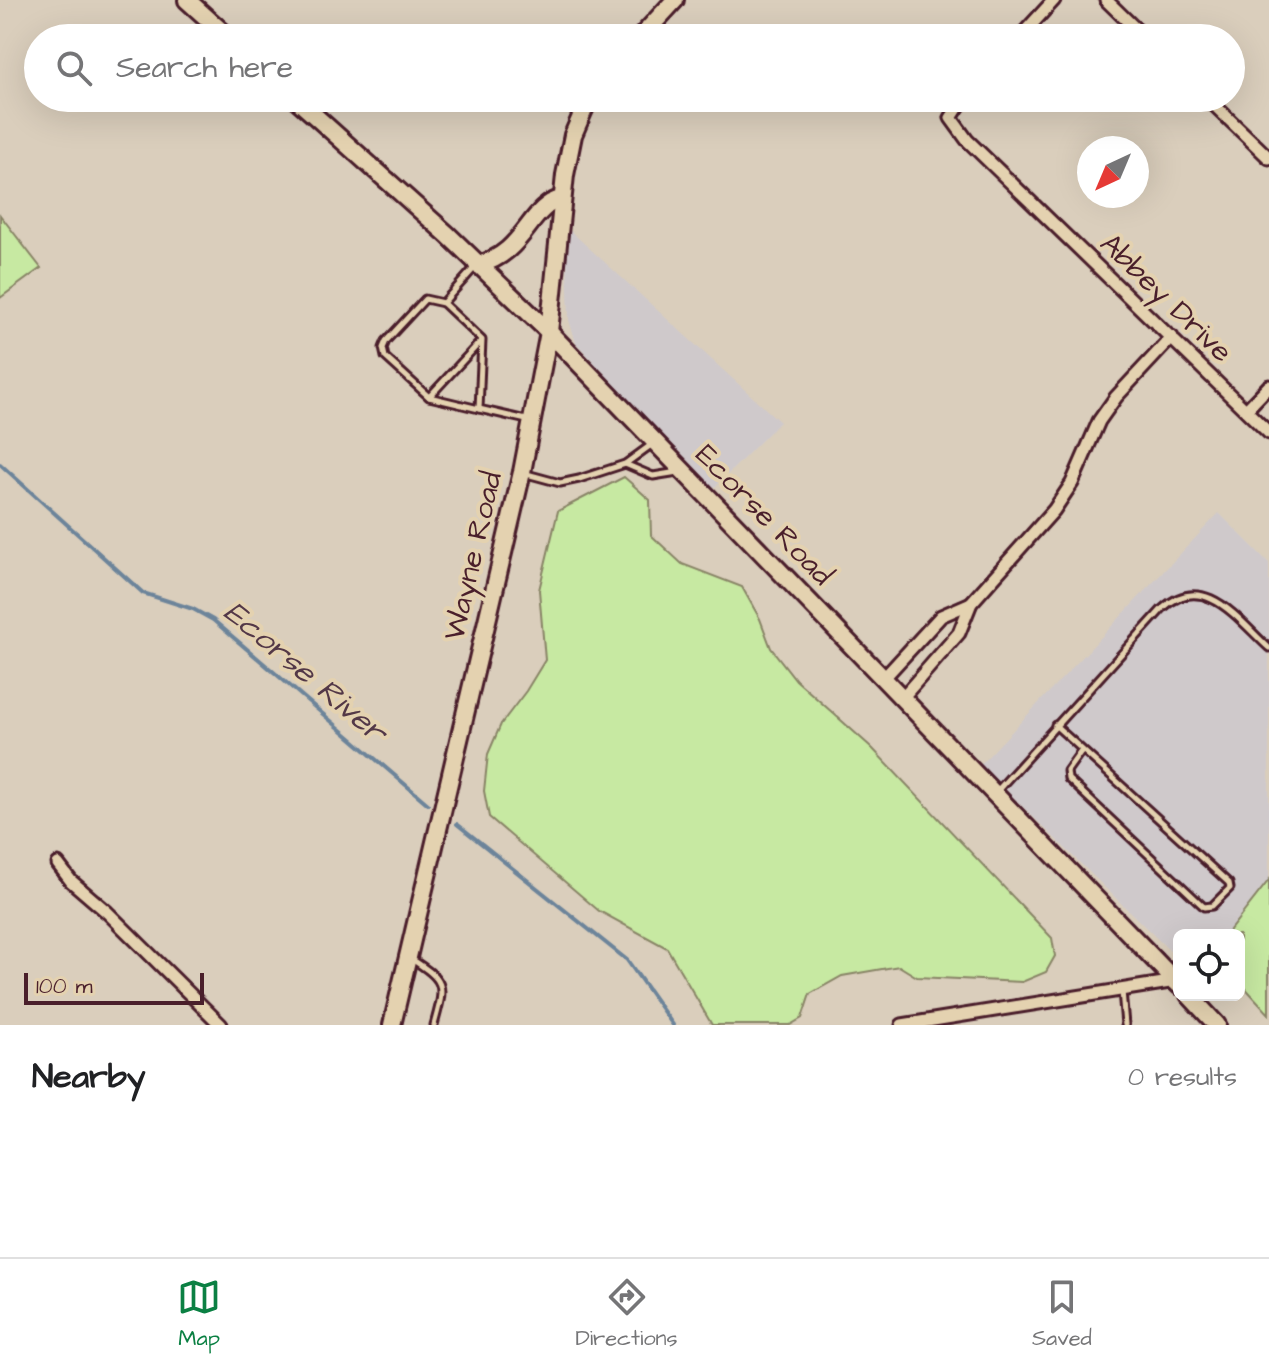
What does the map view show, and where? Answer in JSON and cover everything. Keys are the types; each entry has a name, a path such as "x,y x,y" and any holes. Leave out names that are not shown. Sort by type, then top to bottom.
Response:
{"main road":[{"path":"187,0 214,24"},
{"path":"653,24 675,0"},
{"name":"Ecorse Road","path":"310,112 549,332 1173,979"},
{"name":"Wayne Road","path":"392,1025 522,472 549,332 561,199 573,135 583,112"},
{"path":"477,265 494,261 512,247 549,201 561,199"},
{"path":"1195,1001 1217,1025"}],"street":[{"path":"1032,24 1054,0"},
{"path":"1106,0 1131,24"},
{"name":"Abbey Drive","path":"955,112 951,118 967,140 1269,433"},
{"path":"1221,112 1269,158"},
{"path":"902,698 959,633 971,603 1054,510 1072,483 1099,421 1116,397 1172,337"},
{"path":"1247,409 1269,386"},
{"path":"884,678 941,616 971,603"},
{"path":"58,864 71,881 107,912 221,1025"},
{"path":"902,1025 1173,984"}],"lane":[{"path":"443,303 477,265"},
{"path":"479,409 482,340 443,303 425,299 386,341 383,348 385,357 429,397 479,409 532,421"},
{"path":"429,397 482,340"},
{"path":"522,472 560,483 625,464 655,442"},
{"path":"625,464 653,476 683,471"},
{"path":"994,794 1162,609 1185,594 1202,594 1213,598 1269,648"},
{"path":"1055,725 1229,883 1230,888 1212,906 1204,907 1068,779 1067,771 1082,750"},
{"path":"408,957 441,984 442,998 434,1025"},
{"path":"1122,990 1125,1025"}],"shaded area":[{"path":"566,227 780,422 712,490 576,343 569,320"},
{"path":"1219,513 1269,563 1269,880 1231,929 1173,929 1173,954 980,765"}],"green space":[{"path":"0,215 41,268 0,298"},
{"path":"624,477 650,500 651,535 682,564 742,587 760,619 771,648 796,680 871,747 1052,938 1055,956 1046,972 1022,982 917,977 899,966 842,976 810,994 802,1018 790,1025 712,1025 667,948 599,911 489,817 484,791 488,754 501,724 545,660 539,590 558,511"},
{"path":"1269,880 1269,1014 1245,988 1245,929 1231,929"}],"waterway":[{"name":"Ecorse River","path":"0,464 143,593 193,609 213,620 428,804"},
{"name":"Ecorse River","path":"457,824 627,960 673,1025"}]}
